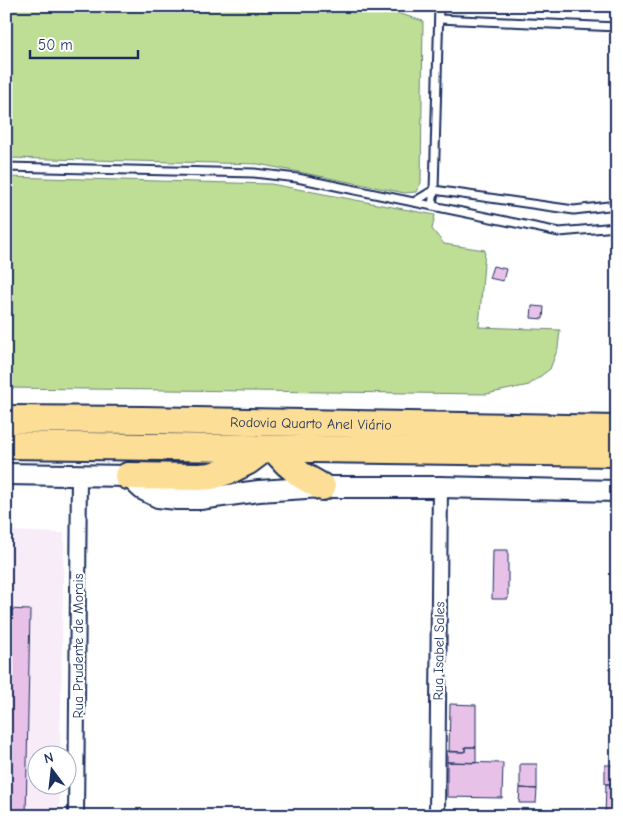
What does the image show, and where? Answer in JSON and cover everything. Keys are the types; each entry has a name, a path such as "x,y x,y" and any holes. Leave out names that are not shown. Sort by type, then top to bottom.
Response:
{"highway":[{"name":"Rodovia Quarto Anel Viário","path":"6,419 617,429"},
{"name":"Rodovia Quarto Anel Viário","path":"6,445 617,453"},
{"path":"128,476 211,476 230,470 269,449 302,475 322,487"}],"street":[{"path":"6,474 128,476 142,490 158,497 177,499 322,487 440,487 617,491"},
{"name":"Rua Prudente de Morais","path":"76,816 79,475"},
{"name":"Rua Isabel Sales","path":"437,816 440,487"}],"lane":[{"path":"432,206 439,6"},
{"path":"439,19 617,27"},
{"path":"6,167 254,173 297,178 559,232 617,226"},
{"path":"414,202 434,190 574,210 617,205"}],"shaded area":[{"path":"6,531 64,533 60,744 28,744 28,794 60,794 59,816 6,816"}],"green space":[{"path":"6,6 373,6 423,21 421,183 416,192 405,193 258,164 6,158"},
{"path":"6,177 271,184 435,215 432,229 444,244 485,250 479,327 560,330 558,348 550,369 529,385 487,394 6,388"}],"building":[{"path":"493,266 506,269 503,281 489,278"},
{"path":"532,306 544,307 543,319 531,318"},
{"path":"493,550 508,550 508,599 492,599"},
{"path":"6,609 30,610 26,816 6,816"},
{"path":"450,704 476,705 476,747 465,747 465,752 449,752"},
{"path":"465,747 476,747 476,763 447,762 447,751 465,752"},
{"path":"447,762 503,763 502,798 447,797"},
{"path":"520,764 537,764 537,789 520,788"},
{"path":"605,765 617,765 617,784 605,784"},
{"path":"606,784 617,784 617,816 605,816"},
{"path":"520,788 537,789 536,803 519,803"}]}
